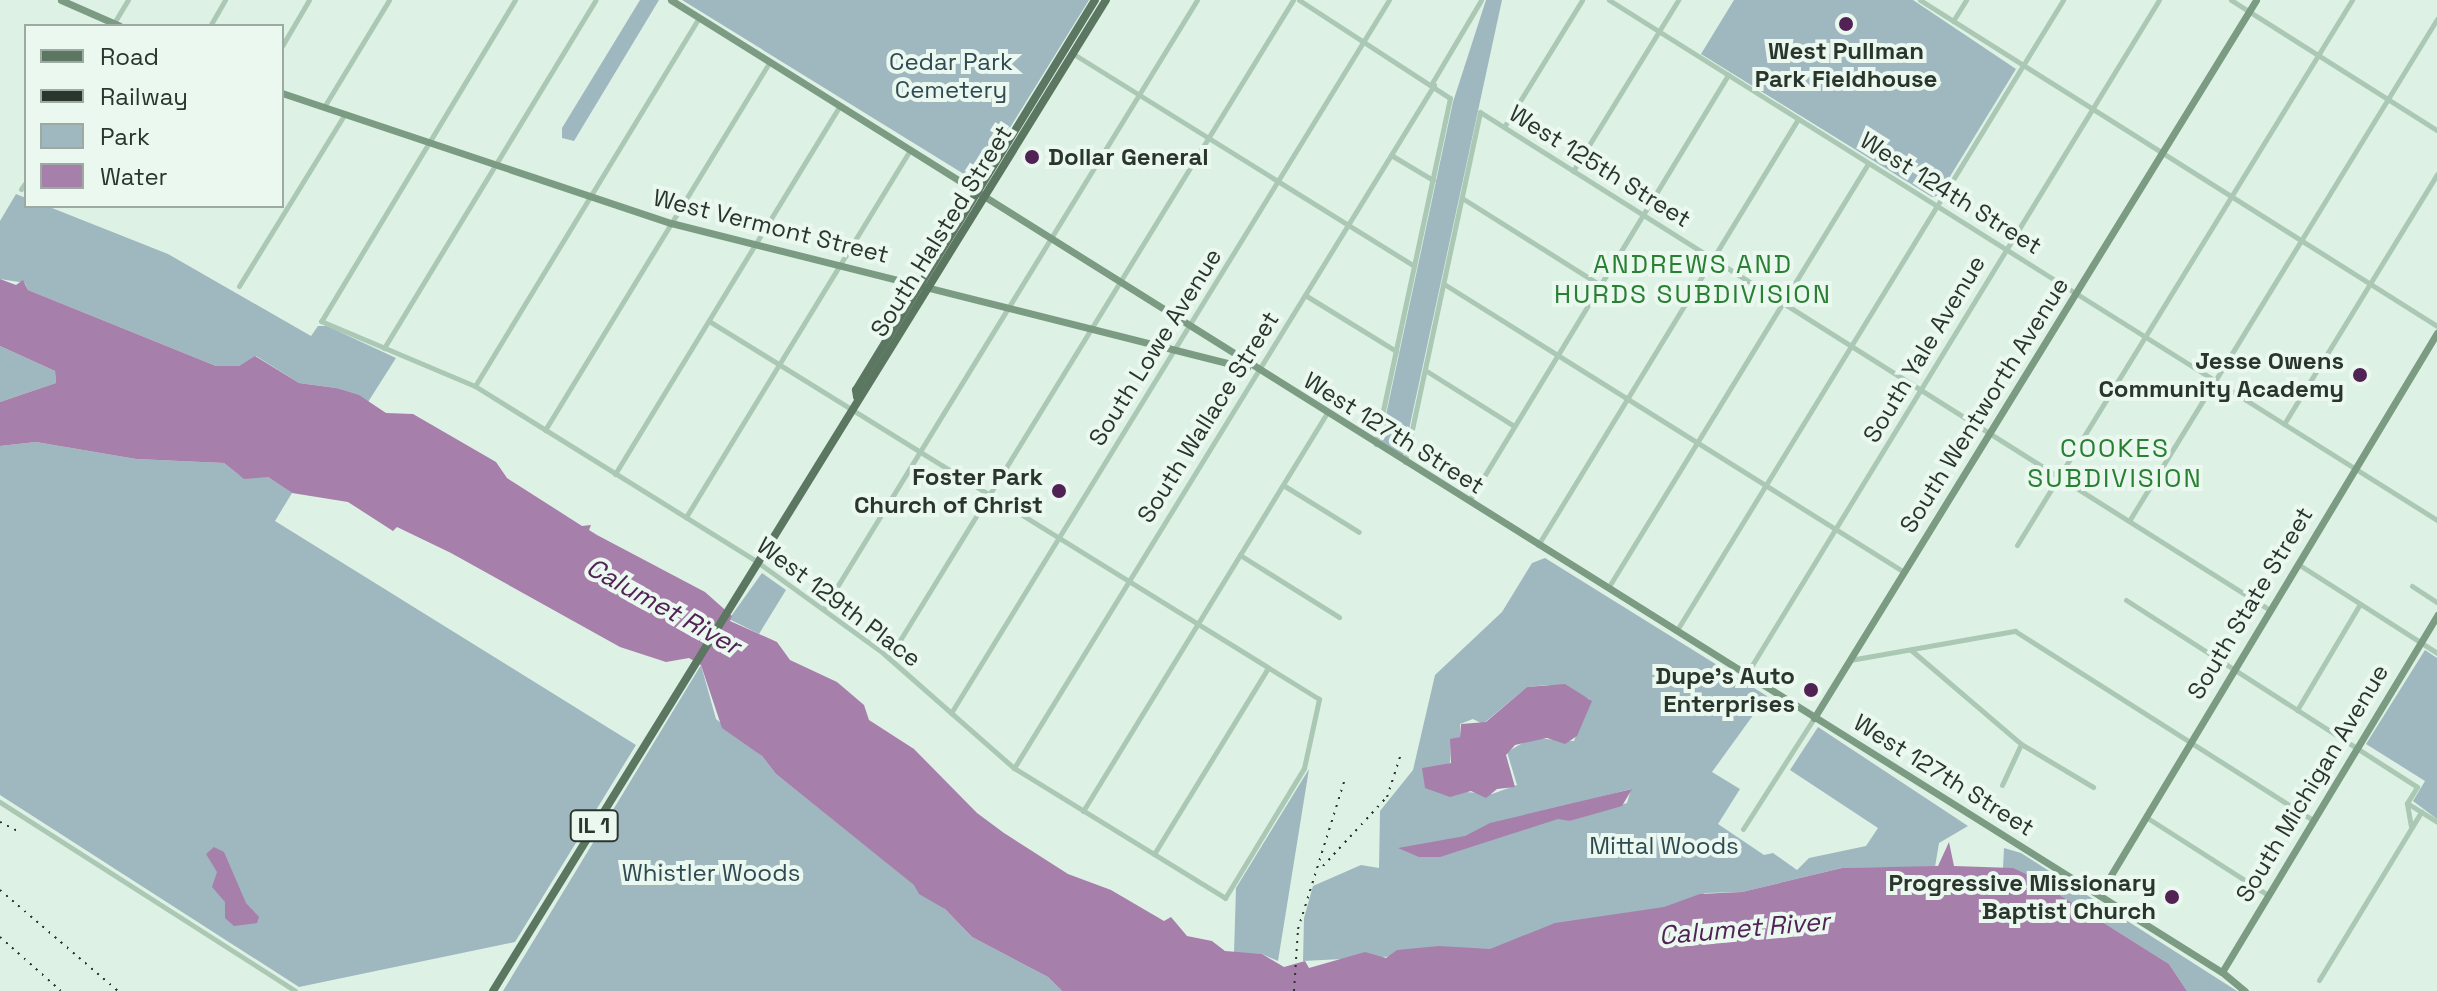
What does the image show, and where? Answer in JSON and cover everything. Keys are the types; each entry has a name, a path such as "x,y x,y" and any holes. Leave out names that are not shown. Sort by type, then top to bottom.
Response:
{"main road":[{"name":"South Halsted Street","path":"493,991 849,409 930,288 1095,0"},
{"name":"South Halsted Street","path":"1068,51 1106,0"},
{"name":"South Halsted Street","path":"857,397 856,390 920,286 982,194"}],"street":[{"path":"61,0 116,24"},
{"path":"118,24 128,0"},
{"path":"211,24 225,0"},
{"path":"284,43 309,0"},
{"path":"324,108 389,0"},
{"path":"429,143 515,0"},
{"path":"384,348 596,0"},
{"name":"West 127th Street","path":"671,0 1191,324 1257,372 2222,972 2245,991"},
{"path":"824,608 1197,0"},
{"path":"889,658 1296,0 1448,93 1433,180 1376,446"},
{"name":"South Lowe Avenue","path":"951,713 1389,0"},
{"name":"South Wallace Street","path":"1014,768 1391,155 1481,0"},
{"path":"1504,127 1582,0"},
{"name":"West 124th Street","path":"1609,0 2437,520"},
{"path":"1573,171 1678,0"},
{"path":"1920,0 2437,326"},
{"path":"1953,21 1966,0"},
{"path":"1676,632 2063,0"},
{"name":"South Yale Avenue","path":"1746,676 2159,0"},
{"path":"2231,0 2437,130"},
{"name":"South Wentworth Avenue","path":"1743,829 2256,0"},
{"path":"2017,545 2352,0"},
{"path":"475,386 699,18"},
{"path":"2129,521 2437,19"},
{"path":"1068,51 1414,266"},
{"path":"545,430 770,61"},
{"path":"1468,503 1728,75"},
{"name":"West Vermont Street","path":"284,94 671,223 1174,348 1257,372"},
{"path":"615,474 840,105"},
{"name":"West 125th Street","path":"1461,198 1480,112 2270,610"},
{"path":"239,286 344,115"},
{"path":"1538,546 1798,119"},
{"name":"West 129th Place","path":"429,143 321,321 475,386 756,561 889,658 1014,768 1225,898 1304,768 1319,699 1268,668"},
{"path":"686,518 911,149"},
{"path":"1391,155 1433,180"},
{"path":"1607,589 1868,163"},
{"path":"2284,424 2437,174"},
{"path":"21,189 24,185"},
{"path":"1404,463 1461,198 1600,285"},
{"path":"1443,284 1904,572"},
{"path":"1305,295 1396,351"},
{"path":"709,321 1268,668 1154,854"},
{"name":"South State Street","path":"2099,895 2437,333"},
{"path":"1425,370 1514,426"},
{"path":"1083,811 1326,414"},
{"path":"1283,485 1359,532"},
{"path":"1240,555 1339,617"},
{"path":"2298,563 2437,653"},
{"path":"2412,586 2437,602"},
{"path":"2126,600 2417,787 2407,803 2411,828"},
{"path":"2297,710 2360,604"},
{"name":"South Michigan Avenue","path":"2222,972 2437,615"},
{"path":"1850,660 2015,631 2313,820"},
{"path":"1911,650 2021,744 2093,787"},
{"path":"2002,785 2021,744"},
{"path":"0,802 295,991"},
{"path":"2407,803 2437,822"},
{"path":"2319,980 2421,812"},
{"path":"2146,817 2268,895"}],"green space":[{"path":"640,0 659,0 574,141 562,138 562,128"},
{"name":"Cedar Park Cemetery","path":"682,0 1089,0 982,173 972,179"},
{"path":"1486,0 1502,0 1403,457 1380,443 1453,102"},
{"path":"1734,0 1913,0 2016,69 1938,196 1932,197 1701,54"},
{"path":"16,194 24,197 24,208 52,208 168,254 311,336 318,326 327,326 396,358 368,402 336,388 299,383 256,356 239,366 216,366 28,290 25,283 0,279 0,221"},
{"path":"0,346 55,371 56,383 0,402"},
{"path":"36,442 136,459 224,463 239,475 268,477 292,493 275,521 636,745 515,942 299,987 0,795 0,446"},
{"name":"Mittal Woods","path":"1545,558 1767,696 1712,772 1740,789 1718,824 1764,855 1773,853 1797,870 1809,858 1866,846 1878,828 1790,770 1818,727 1968,826 1939,843 1935,867 1842,868 1742,892 1705,893 1672,911 1480,952 1303,961 1304,918 1313,886 1361,865 1379,868 1380,811 1413,770 1435,675 1502,612 1532,563","holes":["1548,685 1590,699 1574,741 1531,738 1507,752 1517,785 1492,794 1466,792 1425,765 1433,770 1450,763 1451,740 1460,737 1460,724 1473,719 1483,724 1527,687","1631,789 1627,803 1570,821 1542,812"]},
{"path":"762,573 786,590 759,634 729,619"},
{"path":"2425,650 2437,658 2437,819 2413,801 2425,781 2366,744"},
{"name":"Whistler Woods","path":"701,665 716,719 762,756 776,774 945,909 972,937 1048,977 1062,991 503,991"},
{"path":"1309,769 1278,961 1262,954 1234,953 1236,888"},
{"path":"2004,848 2021,853 2237,991 2187,991 2169,964 2040,883 2003,868"}],"water":[{"name":"Calumet River","path":"0,279 16,285 23,280 28,290 216,366 239,366 255,356 299,383 359,395 386,413 413,414 496,462 507,478 582,526 591,525 589,530 597,535 705,592 732,616 730,621 777,642 790,660 837,682 864,705 869,720 914,749 977,813 1004,833 1068,874 1111,890 1164,921 1171,917 1187,936 1212,941 1225,951 1262,954 1284,967 1305,961 1309,968 1365,952 1386,958 1397,950 1439,946 1490,949 1555,923 1664,907 1700,894 1742,892 1842,868 1938,866 1949,842 1954,866 2013,868 2026,874 2169,964 2187,991 1062,991 1048,977 972,937 945,909 919,894 914,885 776,774 762,756 722,728 701,665 689,658 666,662 620,647 451,553 397,527 393,531 348,502 292,493 268,477 244,479 224,463 136,459 36,442 0,446 0,402 56,383 55,371 0,346"},
{"path":"1565,684 1592,701 1577,736 1565,744 1547,738 1515,745 1506,755 1515,787 1497,789 1486,798 1471,791 1450,797 1425,788 1422,768 1451,763 1450,739 1460,737 1461,724 1486,722 1527,687"},
{"path":"1632,789 1622,806 1570,821 1558,819 1440,857 1419,857 1398,848 1465,836 1490,823"},
{"path":"214,847 224,852 246,903 259,917 257,923 234,926 225,918 225,902 212,887 217,872 206,854"}],"railway":[{"path":"1323,866 1387,797 1401,754"},
{"path":"1294,991 1298,929 1344,782"},
{"path":"0,822 18,831"},
{"path":"0,890 118,991"},
{"path":"0,937 61,991"}],"place":[{"name":"West Pullman Park Fieldhouse","path":"1846,24"},
{"name":"Dollar General","path":"1032,157"},
{"name":"Jesse Owens Community Academy","path":"2360,375"},
{"name":"Foster Park Church of Christ","path":"1059,491"},
{"name":"Dupe's Auto Enterprises","path":"1811,690"},
{"name":"Progressive Missionary Baptist Church","path":"2172,897"}],"district":[{"name":"ANDREWS AND HURDS SUBDIVISION","path":"1693,280"},
{"name":"COOKES SUBDIVISION","path":"2115,464"}]}
